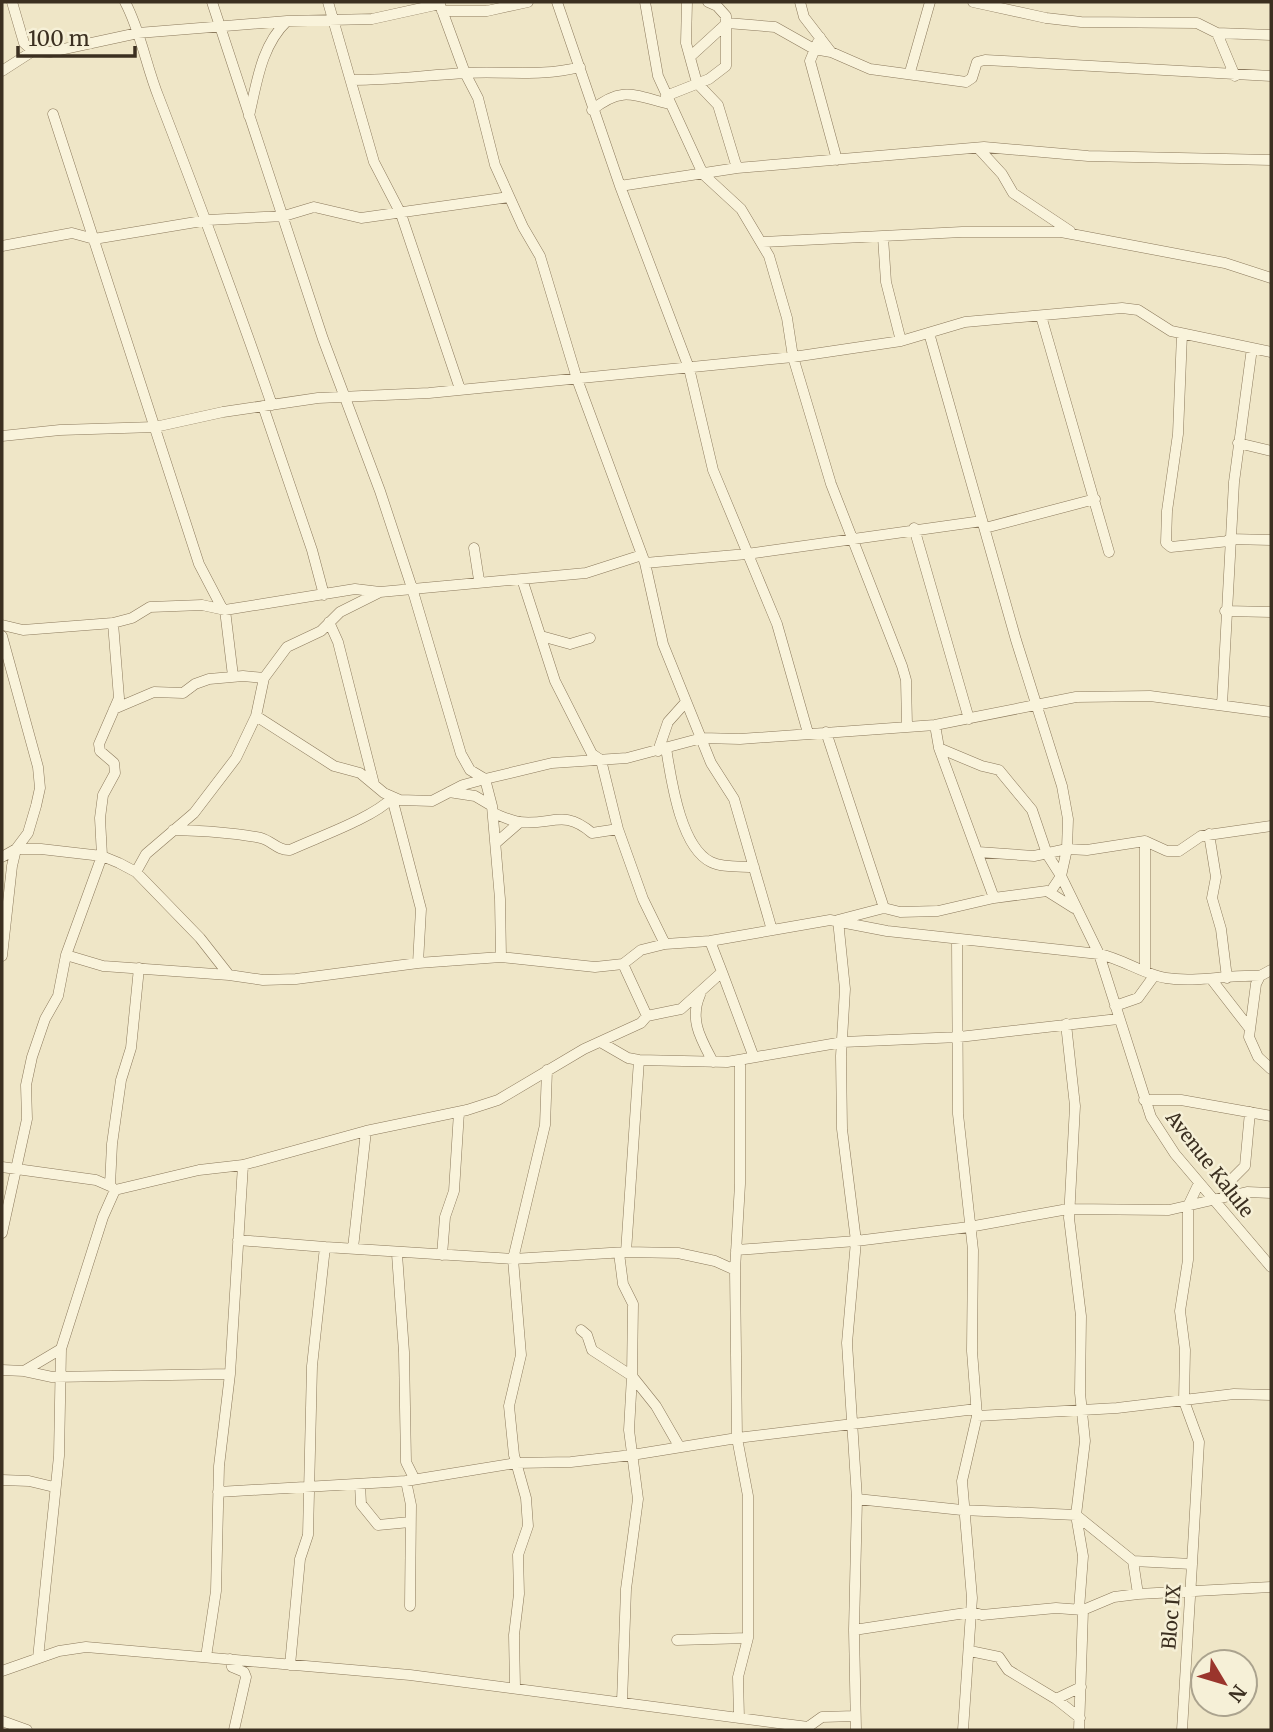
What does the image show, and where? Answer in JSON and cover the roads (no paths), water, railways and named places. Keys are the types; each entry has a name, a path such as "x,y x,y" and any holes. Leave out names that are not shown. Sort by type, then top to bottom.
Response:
{"street":[{"path":"12,2 24,43 33,51"},
{"path":"125,2 138,33 153,84 208,220 324,595"},
{"path":"212,2 343,396 380,491 461,754 470,770 485,779 497,842 501,957"},
{"path":"328,2 353,80 374,162 401,214 460,389"},
{"path":"2,71 33,51 50,52 138,33 287,21 372,19 440,6 487,11 528,2"},
{"path":"557,2 592,110 689,368 707,451 777,624 808,733"},
{"path":"645,2 658,76 703,174 737,204 762,242 774,270 793,357 851,538 902,666 906,680 907,725"},
{"path":"687,2 687,43 697,83 718,106 737,168"},
{"path":"592,110 617,93 626,92 668,100 724,69 727,23 724,12 708,2"},
{"path":"800,2 804,17 831,52"},
{"path":"910,72 930,2"},
{"path":"973,2 1046,18 1080,22 1197,23 1217,33 1271,35"},
{"path":"440,6 464,73 478,98 495,165 540,256 577,379 644,559 663,643 711,763 734,799 772,930"},
{"path":"249,116 263,57 276,31 287,21"},
{"path":"691,56 727,23 775,27 814,50 831,52 858,66 966,82 972,78 977,62 985,60 1270,76"},
{"path":"1217,33 1236,76"},
{"path":"820,37 811,65 837,160"},
{"path":"353,80 426,79 464,73 553,74 580,67"},
{"path":"53,114 199,564 223,609 233,676"},
{"path":"979,149 1002,174 1013,193 1074,235"},
{"path":"620,186 737,168 979,149 1088,156 1271,160"},
{"path":"2,246 72,233 94,239 208,220 284,216 314,207 361,218 509,197"},
{"path":"762,242 971,232 1074,235 1225,263 1271,278"},
{"path":"883,237 886,282 901,341"},
{"path":"2,436 60,430 155,427 267,405 343,396 577,379 774,356 793,357 901,341 965,322 1122,308 1138,310 1163,328 1182,334 1271,352"},
{"path":"1041,316 1056,374 1096,499 1109,552"},
{"path":"929,333 1036,705 1062,786 1068,819 1067,849 1061,876 1051,891"},
{"path":"1182,334 1178,434 1167,511 1166,543 1171,547 1229,540 1271,540"},
{"path":"1222,705 1226,665 1225,611 1229,540 1238,443 1252,348"},
{"path":"1238,443 1271,451"},
{"path":"2,625 23,630 113,623 132,618 150,607 202,606 223,609 355,589 380,592 480,580 586,573 644,559 747,554 914,528 984,524 1096,499"},
{"path":"914,528 969,719"},
{"path":"474,548 480,580"},
{"path":"522,579 563,699 574,714 592,754 600,760 618,829 643,899 665,944"},
{"path":"136,872 146,854 194,813 236,758 256,716 264,678 287,647 321,631 340,612 380,592"},
{"path":"1225,611 1271,612"},
{"path":"330,622 338,642 374,784"},
{"path":"2,1233 27,1119 28,1071 39,1032 58,996 66,955 102,856 100,818 103,795 116,772 114,763 100,751 99,744 119,698 113,623"},
{"path":"2,636 38,766 40,788 28,832 16,849 2,857"},
{"path":"541,636 569,644 590,638"},
{"path":"114,709 154,692 183,693 195,684 233,676 264,678"},
{"path":"256,716 334,766 360,774 392,797 432,801 463,785 552,763 600,760 662,749 702,737 740,739 935,725 1036,705 1113,695 1271,712"},
{"path":"685,703 668,722 662,749 676,803 698,851 708,861 720,865 754,867"},
{"path":"935,725 939,748 994,898"},
{"path":"826,732 884,908"},
{"name":"Avenue Kalule","path":"939,748 999,770 1032,810 1047,854 1061,876 1074,908 1099,954 1144,1100 1160,1133 1213,1201 1271,1267"},
{"path":"463,785 470,770"},
{"path":"449,792 475,796 492,810 520,822 563,818 585,825 592,833 618,829"},
{"path":"172,830 215,832 263,839 283,851 290,850 384,807 392,797"},
{"path":"392,797 421,909 418,963"},
{"path":"497,842 520,822"},
{"path":"978,852 1047,854 1067,849 1087,850 1146,841 1167,850 1179,851 1209,834 1271,826"},
{"path":"1209,834 1216,877 1212,898 1221,929 1227,978"},
{"path":"1115,1006 1138,998 1149,973 1146,841"},
{"path":"16,849 102,856 136,872 200,938 229,975"},
{"path":"2,956 16,849"},
{"path":"66,955 89,964 263,980 296,979 418,963 501,957 595,967 623,964 640,950 665,944 710,941 816,921 838,920 884,908 900,912 938,911 994,898 1051,891 1074,908"},
{"path":"838,920 887,931 1099,954 1120,958 1149,973 1212,980 1260,976 1271,970"},
{"path":"838,920 845,989 844,1042 841,1056 842,1129 856,1241 847,1343 857,1499 854,1630 856,1730"},
{"path":"957,939 960,1037 958,1114 973,1250 972,1351 977,1413 962,1481 962,1510 970,1557 972,1612 963,1730"},
{"path":"710,941 752,1055"},
{"path":"623,964 647,1016"},
{"path":"38,1658 59,1456 61,1349 113,1188 112,1144 121,1080 131,1048 139,968"},
{"path":"681,1009 722,972"},
{"path":"1260,976 1253,995 1250,1029 1255,1052 1271,1069"},
{"path":"1212,980 1250,1029"},
{"path":"701,991 693,1013 700,1037 713,1062"},
{"path":"2,1167 88,1179 113,1188 199,1170 243,1165 366,1131 459,1112 498,1100 584,1049 641,1023 647,1016 681,1009 693,1013"},
{"path":"602,1043 628,1058 639,1060 713,1062 740,1060 752,1055 786,1053 844,1042 960,1037 1118,1019"},
{"path":"1066,1024 1075,1106 1068,1209 1081,1316 1081,1411 1085,1441 1076,1515 1083,1556 1079,1730"},
{"path":"622,1702 626,1589 638,1499 629,1418 633,1304 623,1284 622,1253 639,1060"},
{"path":"739,1718 738,1677 748,1638 748,1496 737,1438 735,1270 740,1060"},
{"path":"515,1687 514,1635 519,1594 518,1555 528,1526 526,1498 516,1463 509,1402 521,1355 513,1259 545,1125 547,1070"},
{"path":"1144,1100 1181,1100 1271,1116"},
{"path":"442,1255 445,1217 453,1191 459,1112"},
{"path":"1224,1196 1232,1179 1245,1167 1250,1112"},
{"path":"353,1248 366,1131"},
{"path":"206,1657 218,1563 218,1492 230,1374 243,1165"},
{"path":"1192,1564 1199,1442 1184,1401 1185,1350 1180,1311 1188,1260 1188,1206 1199,1183"},
{"path":"736,1250 856,1241 969,1227 1068,1209 1169,1210 1247,1192 1271,1193"},
{"path":"238,1240 353,1248 397,1254 513,1259 678,1253 715,1261 735,1270"},
{"path":"290,1665 300,1559 309,1535 312,1366 325,1247"},
{"path":"397,1254 404,1352 406,1462 411,1505 410,1606"},
{"path":"581,1330 587,1335 592,1350 632,1376 656,1406 679,1446"},
{"path":"24,1371 61,1349"},
{"path":"2,1370 61,1377 230,1374"},
{"path":"218,1492 273,1491 410,1480 516,1463 571,1462 632,1455 679,1446 854,1423 977,1413 1081,1411 1234,1394 1271,1395"},
{"path":"2,1480 29,1481 54,1487"},
{"path":"360,1484 361,1504 378,1525 410,1522"},
{"path":"857,1499 962,1510 1076,1515 1133,1560 1138,1594"},
{"name":"Bloc IX","path":"1133,1560 1192,1564 1182,1730"},
{"path":"854,1630 972,1612 982,1615 1056,1608 1081,1610 1114,1597 1138,1594 1271,1587"},
{"path":"677,1640 748,1638"},
{"path":"2,1671 79,1646 515,1687 807,1729 822,1717 855,1716"},
{"path":"970,1651 998,1656 1008,1670 1056,1699 1080,1718"},
{"path":"230,1659 232,1667 244,1672 247,1677 234,1730"},
{"path":"1056,1699 1081,1686"},
{"path":"2,1721 27,1730"}]}
